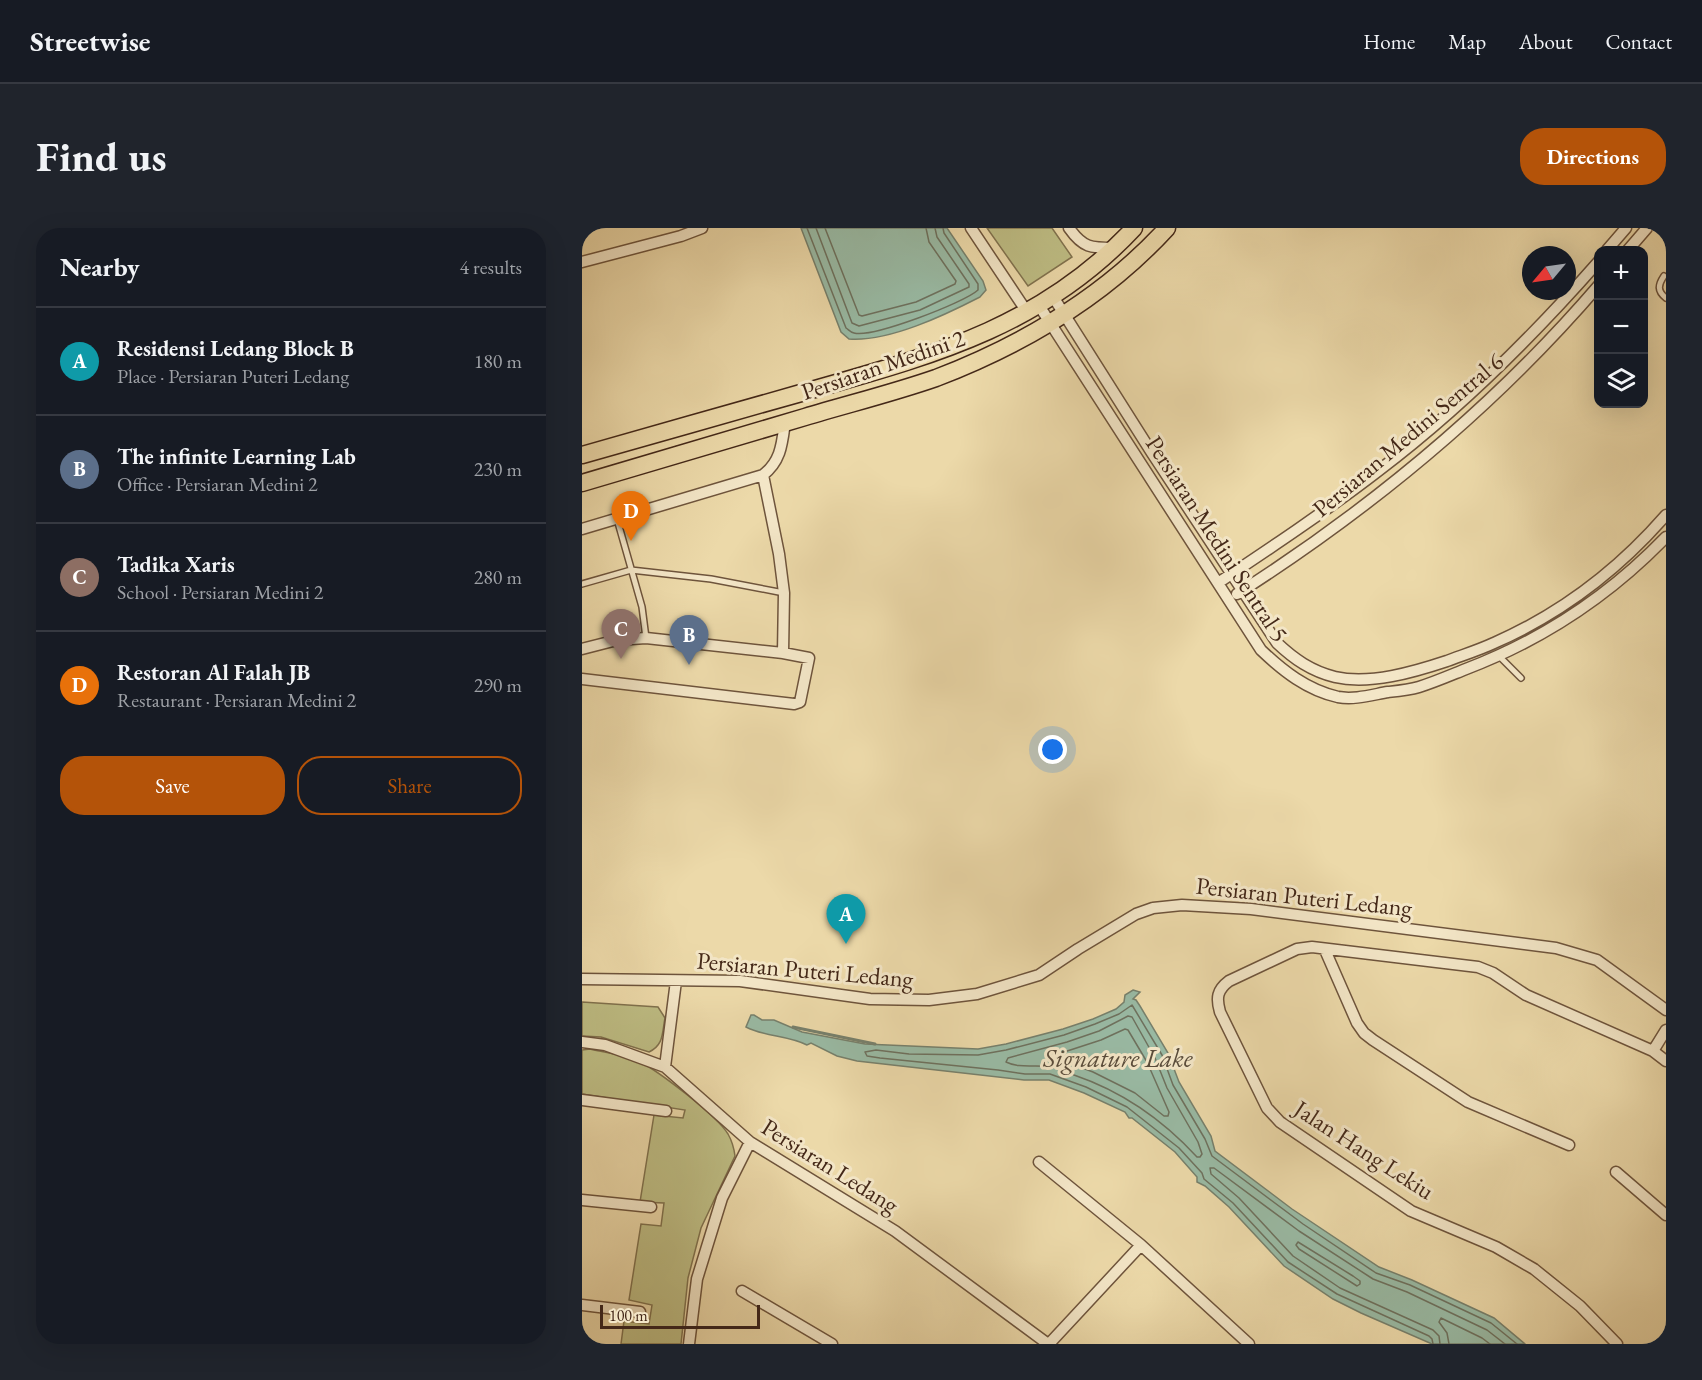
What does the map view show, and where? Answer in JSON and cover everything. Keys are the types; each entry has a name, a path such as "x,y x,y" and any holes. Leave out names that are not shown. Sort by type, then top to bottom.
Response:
{"main road":[{"name":"Persiaran Medini 2","path":"582,455 921,358 968,341 1009,322 1039,304 1115,248 1134,228"},
{"name":"Persiaran Medini 2","path":"582,483 935,378 1027,337 1058,318 1093,295 1143,254 1167,228"}],"street":[{"path":"582,262 681,236 702,228"},
{"path":"970,228 1014,290 1058,318"},
{"path":"1069,228 1083,244 1092,247 1115,248"},
{"path":"1610,246 1626,228"},
{"path":"1631,246 1647,228"},
{"name":"Persiaran Medini Sentral 6","path":"1218,584 1380,470 1441,419 1551,314 1594,267"},
{"name":"Persiaran Medini Sentral 6","path":"1228,599 1301,551 1390,484 1453,431 1517,371 1594,290"},
{"name":"Persiaran Medini Sentral 5","path":"1039,304 1058,318 1152,453 1277,642 1293,658 1311,669 1336,677 1358,680 1415,672 1494,643 1572,600 1636,547 1666,515"},
{"name":"Persiaran Medini Sentral 5","path":"1058,318 1218,584 1261,650 1282,670 1301,682 1339,697 1354,698 1419,687 1499,656 1577,613 1647,557 1666,537"},
{"path":"582,529 763,475 773,467 777,460 785,422"},
{"path":"763,475 779,554 784,593 783,653"},
{"path":"582,649 617,640 646,638 783,653 808,658 800,702 794,704 582,679"},
{"name":"Persiaran Puteri Ledang","path":"582,979 740,981 870,999 929,1000 977,994 1040,975 1136,914 1153,908 1182,905 1251,909 1556,948 1597,960 1666,1010"},
{"name":"Jalan Hang Lekiu","path":"1617,1344 1580,1306 1534,1269 1496,1247 1411,1211 1280,1122 1268,1108 1220,1012 1217,1003 1218,994 1221,987 1229,981 1297,949 1312,947 1478,968 1493,973 1526,995 1653,1051 1666,1061"},
{"path":"1325,950 1357,1023 1372,1040 1468,1102 1569,1145"},
{"path":"665,1067 676,981"},
{"path":"1653,1051 1666,1030"},
{"name":"Persiaran Ledang","path":"582,1042 605,1045 665,1067 750,1142 895,1231 1049,1344"},
{"path":"582,1100 666,1111"},
{"path":"689,1344 697,1279 722,1198 750,1142"},
{"path":"1039,1162 1141,1245 1249,1344"},
{"path":"1616,1172 1666,1215"},
{"path":"582,1200 651,1207"},
{"path":"1049,1344 1141,1245"},
{"path":"742,1291 832,1344"},
{"path":"582,1305 640,1312"}],"lane":[{"path":"1664,276 1659,290 1666,298"},
{"path":"617,519 642,607 646,638"},
{"path":"582,584 631,570 711,579 784,593"},
{"path":"1499,656 1521,678"}],"shaded area":[{"path":"987,228 1052,228 1072,257 1028,286"},
{"path":"582,1002 658,1007 665,1018 660,1042 649,1052 601,1037 582,1036"},
{"path":"590,1049 634,1060 661,1075 722,1126 733,1145 735,1156 701,1228 688,1278 681,1344 621,1344 624,1321 649,1324 652,1305 629,1300 641,1224 661,1226 664,1203 640,1202 654,1115 683,1118 685,1110 582,1094 582,1050"}],"water":[{"path":"801,228 947,228 983,281 986,290 980,297 916,326 881,336 849,339 841,332"},
{"name":"Signature Lake","path":"1133,990 1140,992 1133,999 1140,1006 1168,1053 1179,1082 1211,1136 1215,1151 1292,1209 1379,1267 1494,1318 1525,1344 1432,1344 1333,1299 1284,1266 1229,1207 1197,1182 1197,1177 1175,1152 1129,1118 1125,1112 1084,1093 1049,1080 1024,1080 857,1061 837,1056 811,1043 807,1045 746,1027 751,1015 754,1015 762,1020 774,1020 802,1032 865,1044 978,1049 1006,1044 1093,1019 1116,1009 1124,1002 1125,995"}],"waterway":[{"path":"793,1027 875,1044"}],"place":[{"name":"Restoran Al Falah JB","path":"631,541"},
{"name":"Tadika Xaris","path":"621,659"},
{"name":"The infinite Learning Lab","path":"689,665"},
{"name":"Residensi Ledang Block B","path":"846,944"}]}
